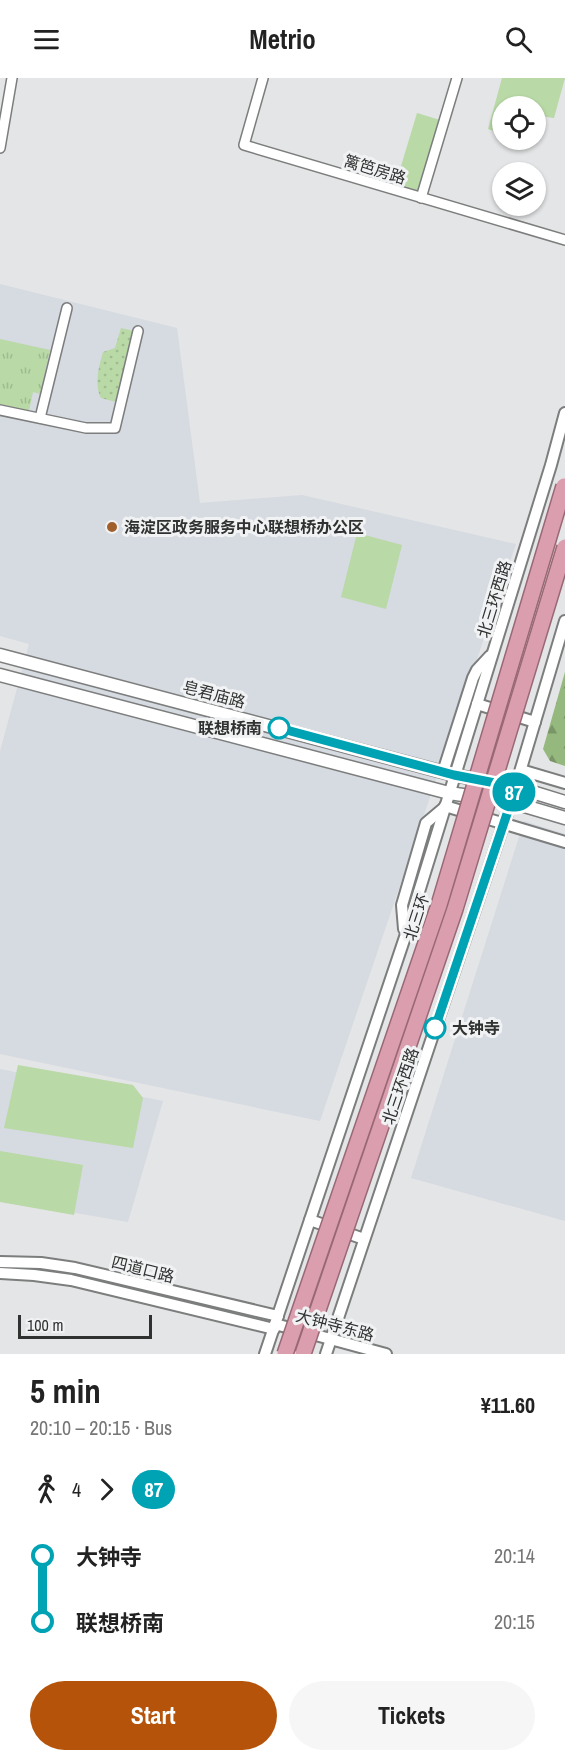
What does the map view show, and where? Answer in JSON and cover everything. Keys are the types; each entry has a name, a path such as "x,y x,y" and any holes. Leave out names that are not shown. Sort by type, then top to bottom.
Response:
{"highway":[{"name":"北三环","path":"285,1354 439,905 564,486"},
{"name":"北三环","path":"303,1354 455,909 565,547"}],"main road":[{"name":"皂君庙路","path":"0,655 449,774 516,787 565,802"},
{"path":"0,675 449,793 511,802 565,818"}],"street":[{"path":"0,148 12,78"},
{"name":"篱笆房路","path":"263,78 244,145 565,240"},
{"path":"421,198 457,78"},
{"path":"40,418 67,308"},
{"path":"0,410 86,428 115,428 138,331"},
{"name":"北三环西路","path":"445,807 449,793 449,774 477,705 565,413"},
{"name":"北三环西路","path":"326,1354 504,824 562,644 565,621"},
{"path":"449,774 473,678 492,653"},
{"path":"477,705 535,722"},
{"path":"476,816 507,714"},
{"path":"521,770 565,783"},
{"path":"265,1354 405,937 402,905 426,823 445,807 565,842"},
{"path":"310,1220 364,1239"},
{"name":"四道口路","path":"0,1262 41,1263 75,1268 276,1323"},
{"name":"四道口路","path":"0,1273 71,1280 276,1323"},
{"name":"大钟寺东路","path":"276,1323 386,1354"}],"shaded area":[{"path":"0,284 177,328 200,503 302,495 516,544 320,1121 0,1054 0,751 29,644 0,636"},
{"path":"524,821 565,834 565,1221 411,1178"},
{"path":"0,1069 163,1101 128,1222 0,1200"}],"green space":[{"path":"502,78 565,78 554,118 546,117 546,96 497,96"},
{"path":"417,113 440,120 418,194 395,186"},
{"path":"492,114 492,130 488,129"},
{"path":"121,328 134,331 116,402 101,398 98,375 103,352 115,348"},
{"path":"0,339 50,350 40,394 33,392 29,411 0,404"},
{"path":"357,533 402,545 386,609 341,597"},
{"path":"565,672 565,766 550,761 543,749"},
{"path":"18,1065 133,1085 143,1098 133,1148 4,1128"},
{"path":"0,1151 83,1165 74,1215 0,1202"}],"bus line":[{"name":"87","path":"279,728 454,775 516,787 435,1028"}],"place":[{"name":"海淀区政务服务中心联想桥办公区","path":"112,527"},
{"name":"联想桥南","path":"279,728"},
{"name":"大钟寺","path":"435,1028"}]}
